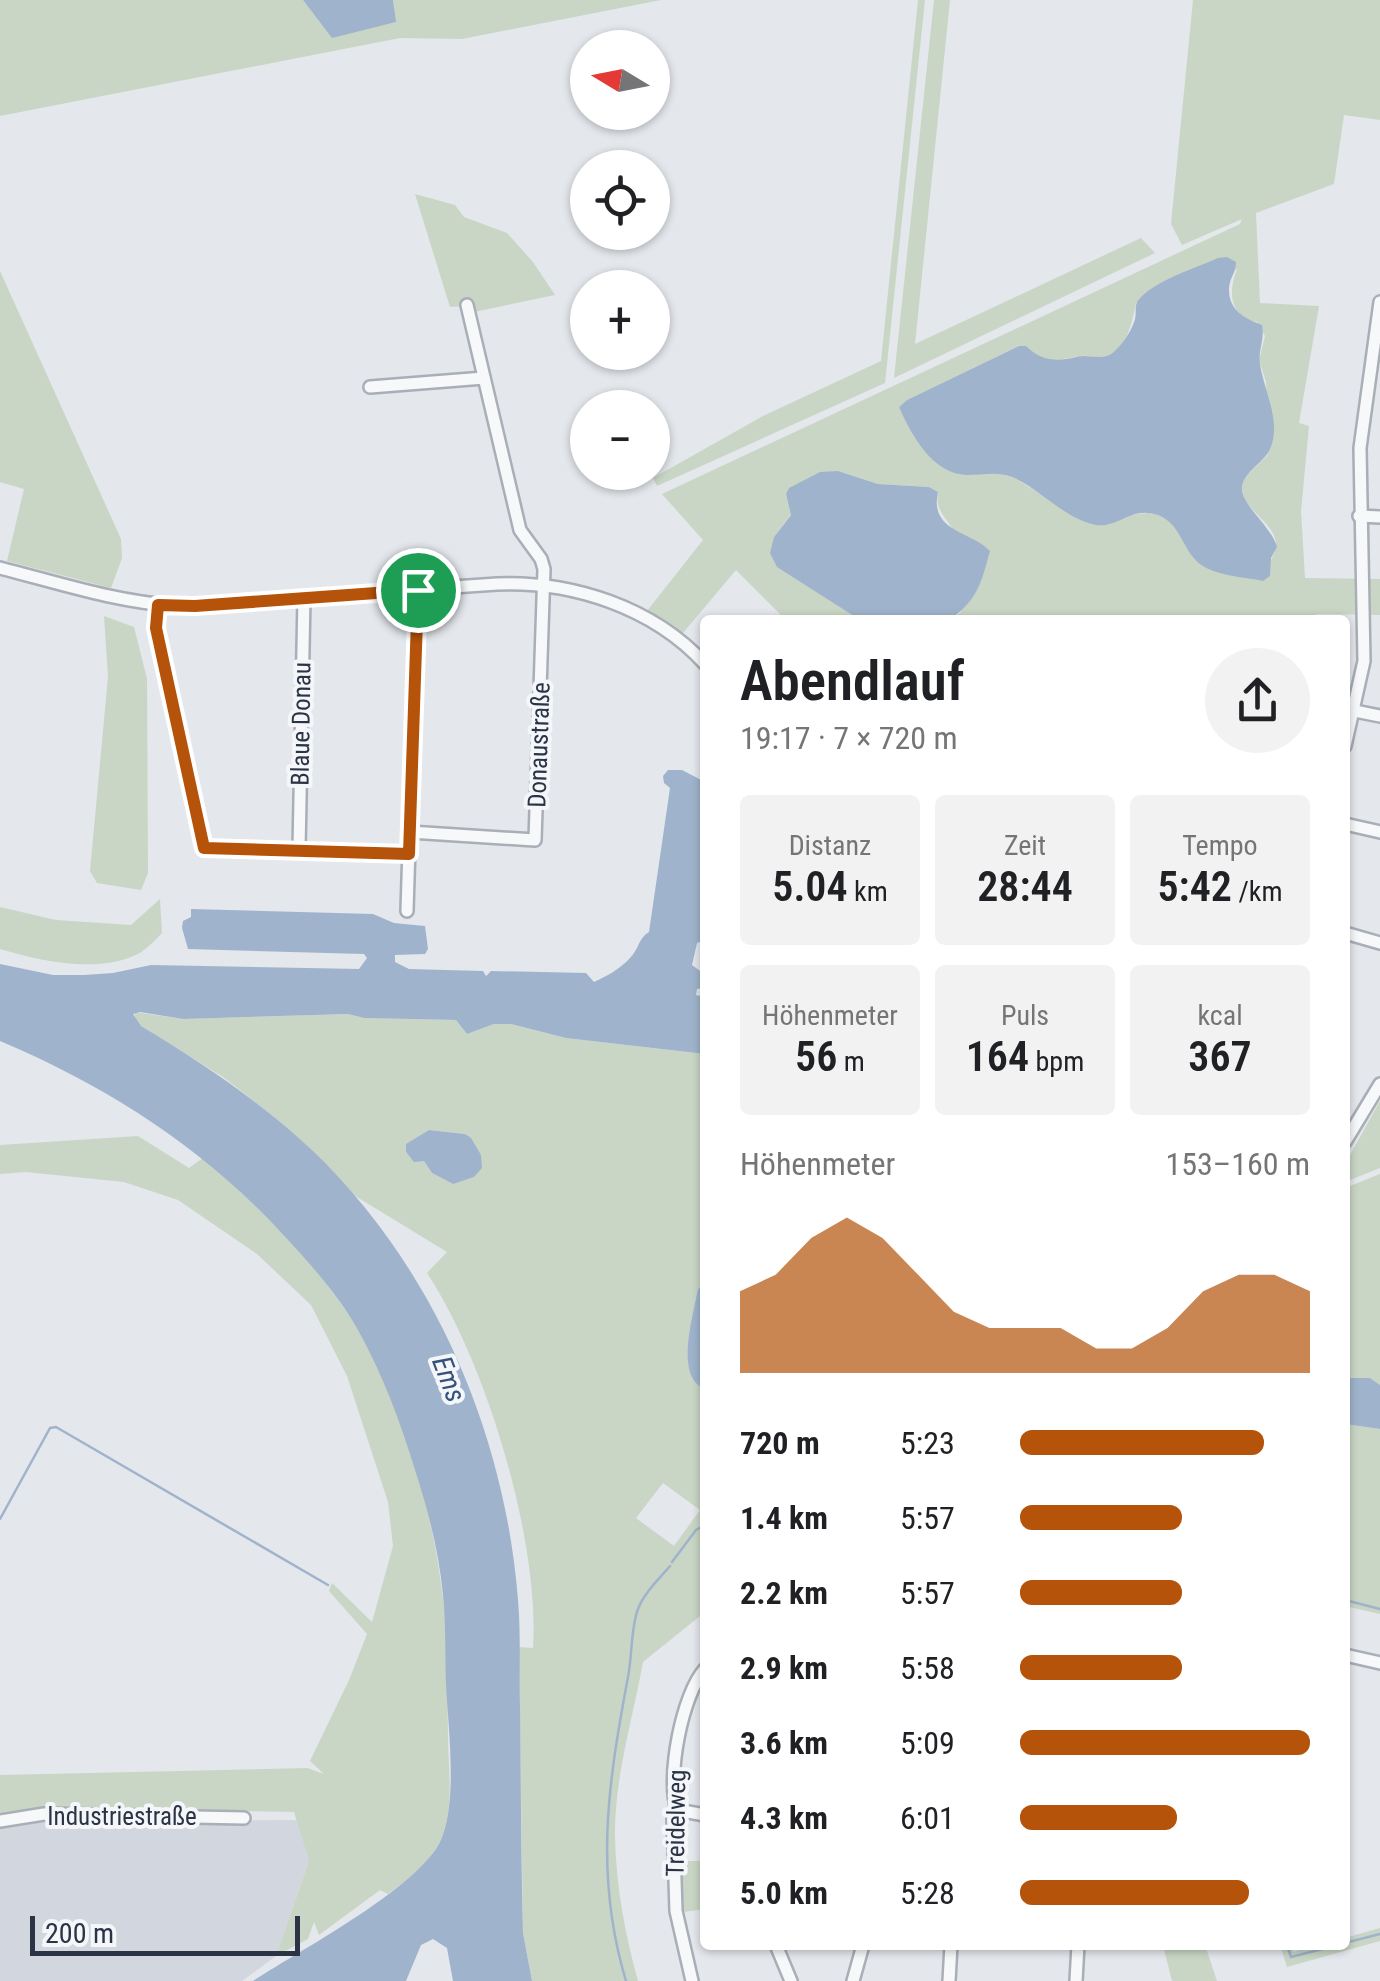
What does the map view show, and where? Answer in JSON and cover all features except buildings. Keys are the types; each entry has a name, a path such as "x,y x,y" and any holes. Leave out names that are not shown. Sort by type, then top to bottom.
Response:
{"street":[{"path":"1350,730 1364,661 1360,448 1374,398 1380,302"},
{"path":"467,306 520,530 540,559 545,585"},
{"path":"370,387 484,378"},
{"path":"1359,516 1380,517"},
{"path":"0,568 158,605 195,606 508,583 545,585 606,600 642,616 678,639 700,659"},
{"name":"Donaustraße","path":"410,832 535,840 545,585"},
{"path":"406,911 418,590"},
{"name":"Blaue Donau","path":"299,850 304,598"},
{"path":"158,605 156,628 204,848 409,854"},
{"path":"1363,614 1380,614"},
{"path":"1356,711 1380,716"},
{"path":"1350,825 1380,832"},
{"path":"1350,934 1380,943"},
{"path":"1350,1134 1380,1084"},
{"path":"1350,1656 1380,1663"},
{"name":"Treidelweg","path":"692,1981 676,1911 673,1832 684,1708 700,1676"},
{"path":"677,1810 700,1814"},
{"name":"Industriestraße","path":"0,1822 44,1814 244,1818"},
{"path":"778,1950 791,1981"},
{"path":"853,1981 862,1950"},
{"path":"949,1981 951,1950"},
{"path":"1076,1981 1078,1950"}],"shaded area":[{"path":"297,1820 309,1861 276,1956 242,1981 0,1981 0,1828 51,1821"}],"green space":[{"path":"0,0 303,0 332,37 395,22 393,0 661,0 462,39 400,38 0,116"},
{"path":"918,0 925,0 885,383 670,480 670,468 763,416 881,361"},
{"path":"934,0 950,0 915,344 1141,238 1155,253 894,378"},
{"path":"1193,0 1380,0 1380,120 1344,115 1334,184 1256,213 1260,303 1319,306 1299,423 1309,426 1301,511 1305,578 1380,579 1380,615 956,615 961,612 959,553 956,536 938,505 938,492 929,487 878,484 838,471 786,494 791,514 774,537 778,567 852,615 781,615 736,570 678,639 643,616 703,540 662,494 1240,224 1242,219 1182,245 1171,224","holes":["1237,269 1232,294 1236,309 1257,322 1265,336 1259,360 1266,382 1268,454 1246,477 1242,487 1248,504 1274,536 1276,548 1269,567 1197,561 1175,526 1153,513 1106,522 1082,520 1015,478 999,473 899,407 1019,346 1051,360 1105,357 1118,350 1127,335 1136,303"]},
{"path":"415,194 455,205 464,217 507,233 555,295 469,313 467,306 450,307"},
{"path":"0,271 121,539 122,558 111,588 7,561 24,489 0,482"},
{"path":"104,616 134,627 147,679 148,873 141,890 97,883 90,871 108,677"},
{"path":"160,899 162,933 141,952 122,960 69,964 0,949 0,907 56,920 131,925"},
{"path":"134,1012 183,1019 348,1014 364,1018 456,1020 467,1034 494,1024 511,1024 566,1038 700,1053 700,1288 691,1321 688,1362 700,1386 700,1510 700,1616 643,1662 621,1771 615,1837 617,1874 638,1981 532,1981 523,1933 519,1647 533,1648 528,1557 505,1454 488,1403 449,1310 427,1273 447,1252 352,1194 314,1152 272,1115 223,1077 141,1026","holes":["429,1130 465,1134 477,1152 453,1184 406,1152 412,1141","663,1483 700,1510 674,1546 636,1518"]},
{"path":"1380,1101 1380,1168 1350,1180 1350,1155"},
{"path":"138,1136 189,1168 203,1158 286,1236 340,1302 372,1355 401,1420 437,1558 447,1663 450,1792 443,1834 427,1861 388,1894 380,1890 319,1935 314,1922 308,1939 276,1956 309,1861 294,1812 64,1807 0,1816 0,1775 307,1768 324,1774 310,1761 367,1634 329,1591 332,1583 372,1622 393,1546 388,1502 347,1376 311,1305 257,1254 178,1200 124,1182 26,1172 0,1174 0,1145"},
{"path":"1380,1174 1380,1385 1370,1378 1350,1378 1350,1186"},
{"path":"1350,1425 1380,1429 1380,1614 1350,1607"},
{"path":"677,1861 700,1861 700,1910 683,1912"},
{"path":"1380,1928 1380,1941 1350,1949 1350,1937"},
{"path":"1164,1950 1207,1950 1217,1981 1172,1981"},
{"path":"1282,1950 1348,1950 1287,1967"}],"water":[{"path":"303,0 393,0 396,22 332,38"},
{"path":"1227,257 1236,262 1229,288 1231,302 1244,316 1262,325 1260,364 1273,417 1270,449 1246,476 1242,487 1246,501 1277,547 1271,558 1270,576 1263,581 1203,566 1173,525 1158,515 1139,513 1109,524 1092,524 1012,477 967,475 943,468 924,451 899,407 1019,346 1055,360 1111,354 1131,329 1136,305 1149,290"},
{"path":"838,471 878,484 929,487 938,492 937,505 945,523 990,551 977,590 959,613 852,615 777,567 770,553 774,537 791,515 786,494 789,488 820,472"},
{"name":"Ems","path":"668,770 682,770 700,779 700,942 692,965 700,971 696,995 700,996 700,1053 566,1038 511,1024 494,1024 467,1034 456,1020 364,1018 348,1014 183,1019 133,1014 141,1026 230,1084 292,1132 355,1196 394,1246 456,1356 479,1415 497,1476 518,1600 523,1933 532,1981 453,1981 447,1948 433,1939 421,1945 406,1981 253,1981 401,1885 436,1849 443,1833 451,1770 445,1618 429,1516 383,1381 358,1330 326,1284 258,1208 191,1151 81,1079 0,1041 0,964 53,975 113,973 151,965 359,969 367,958 364,954 188,949 183,921 191,917 191,909 373,914 394,923 425,926 425,954 395,955 395,962 409,969 483,971 486,976 491,971 586,973 594,982 626,962 649,932 670,788 663,776"},
{"path":"429,1130 471,1138 481,1155 482,1168 474,1177 453,1184 432,1173 424,1161 414,1162 406,1152 406,1144"},
{"path":"700,1288 700,1386 688,1362"},
{"path":"1350,1378 1370,1378 1380,1385 1380,1429 1350,1425"}],"waterway":[{"path":"0,1519 50,1428 56,1427 328,1585"},
{"path":"672,1562 700,1528"},
{"path":"626,1981 610,1903 610,1792 636,1616 644,1597 670,1566"},
{"path":"1350,1601 1380,1609"},
{"path":"1350,1942 1380,1934"},
{"path":"1289,1950 1291,1957 1318,1950"}],"route":[{"path":"418,590 409,854 204,848 156,628 158,605 195,606 418,590"}]}
